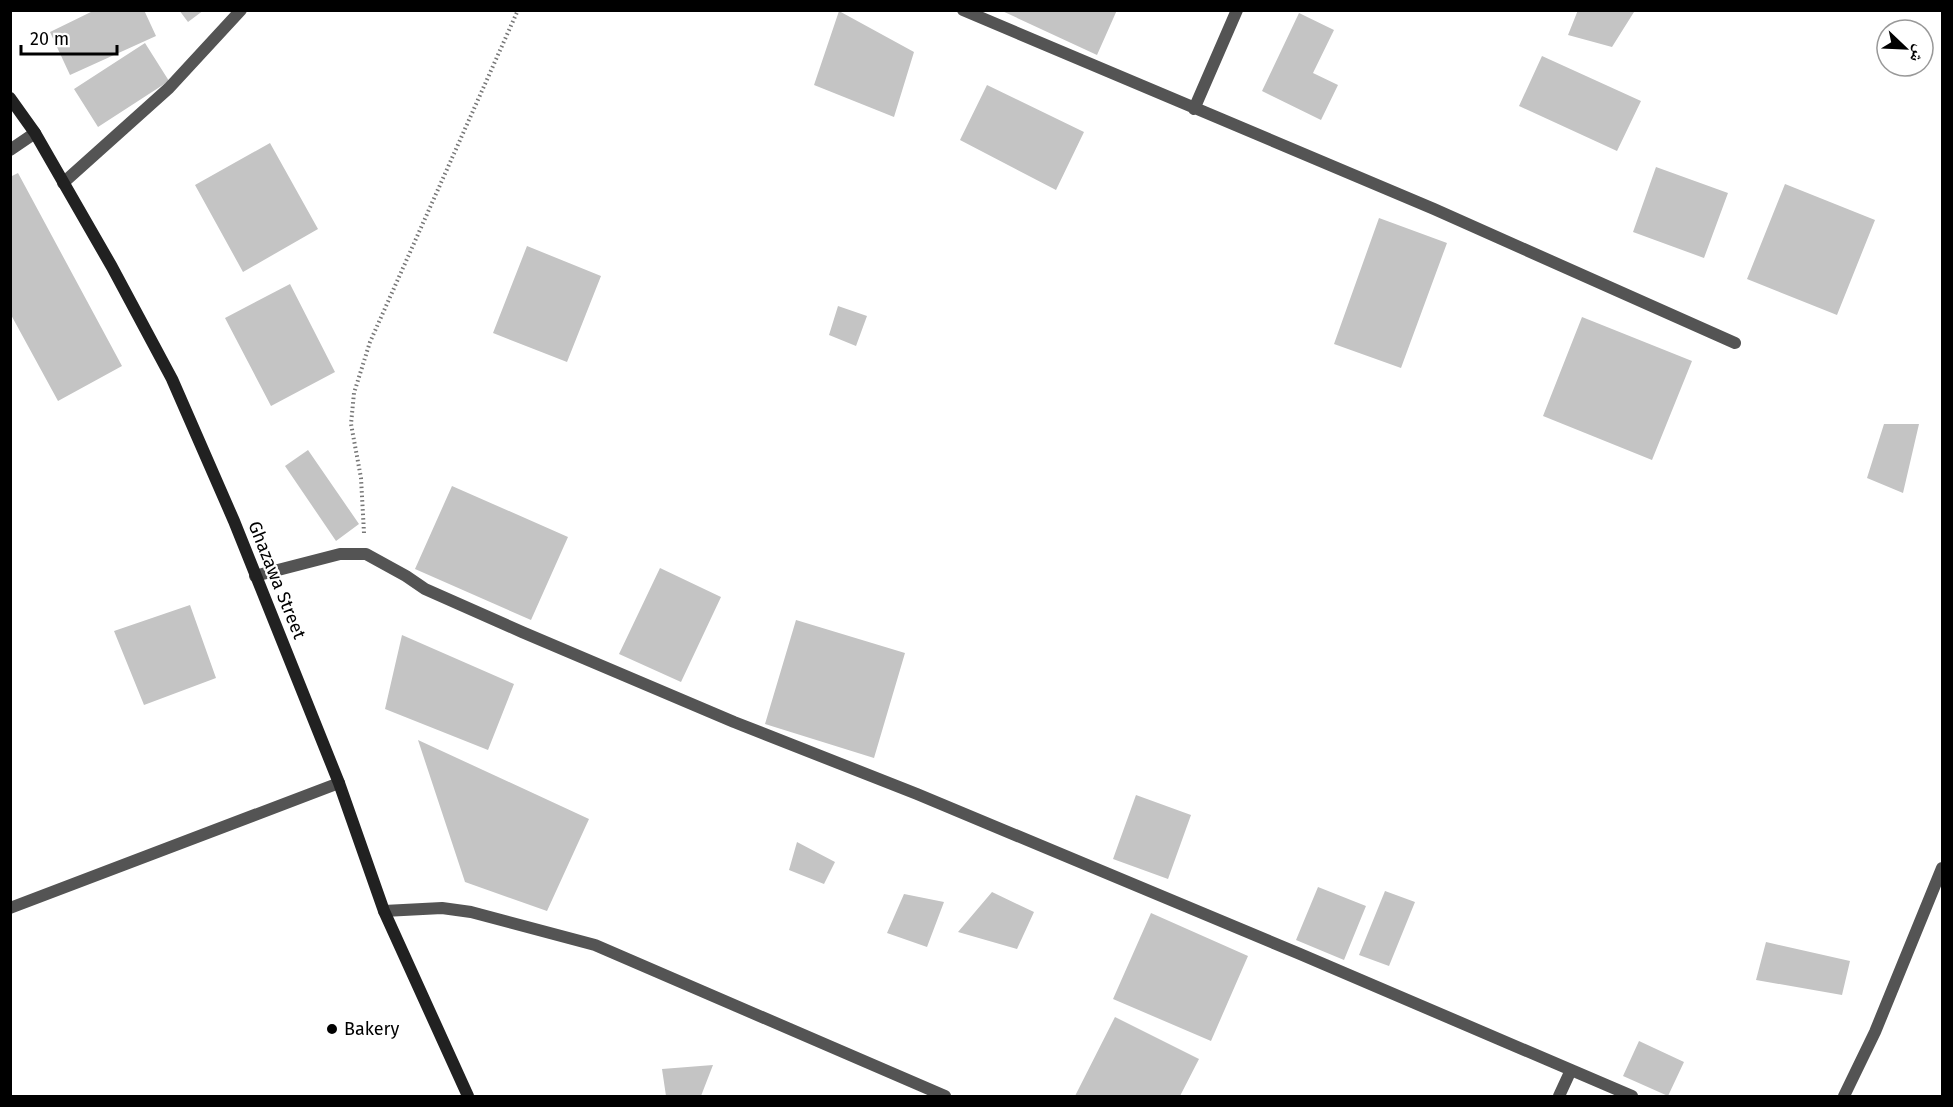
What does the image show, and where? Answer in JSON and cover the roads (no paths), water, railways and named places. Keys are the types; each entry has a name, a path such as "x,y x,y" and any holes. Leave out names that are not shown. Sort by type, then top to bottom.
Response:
{"main road":[{"name":"Ghazawa Street","path":"10,98 35,134 112,267 172,379 234,521 339,783 384,911 468,1096"}],"street":[{"path":"63,183 169,88 241,10"},
{"path":"963,10 1434,209 1735,343"},
{"path":"1194,109 1238,10"},
{"path":"10,150 35,134"},
{"path":"255,576 340,554 366,554 425,589 522,632 734,722 928,799 1299,954 1632,1096"},
{"path":"10,908 339,783"},
{"path":"1844,1096 1875,1032 1942,868"},
{"path":"384,911 442,908 471,912 595,945 945,1096"},
{"path":"1559,1096 1570,1070"}],"place":[{"name":"Bakery","path":"332,1029"}]}
